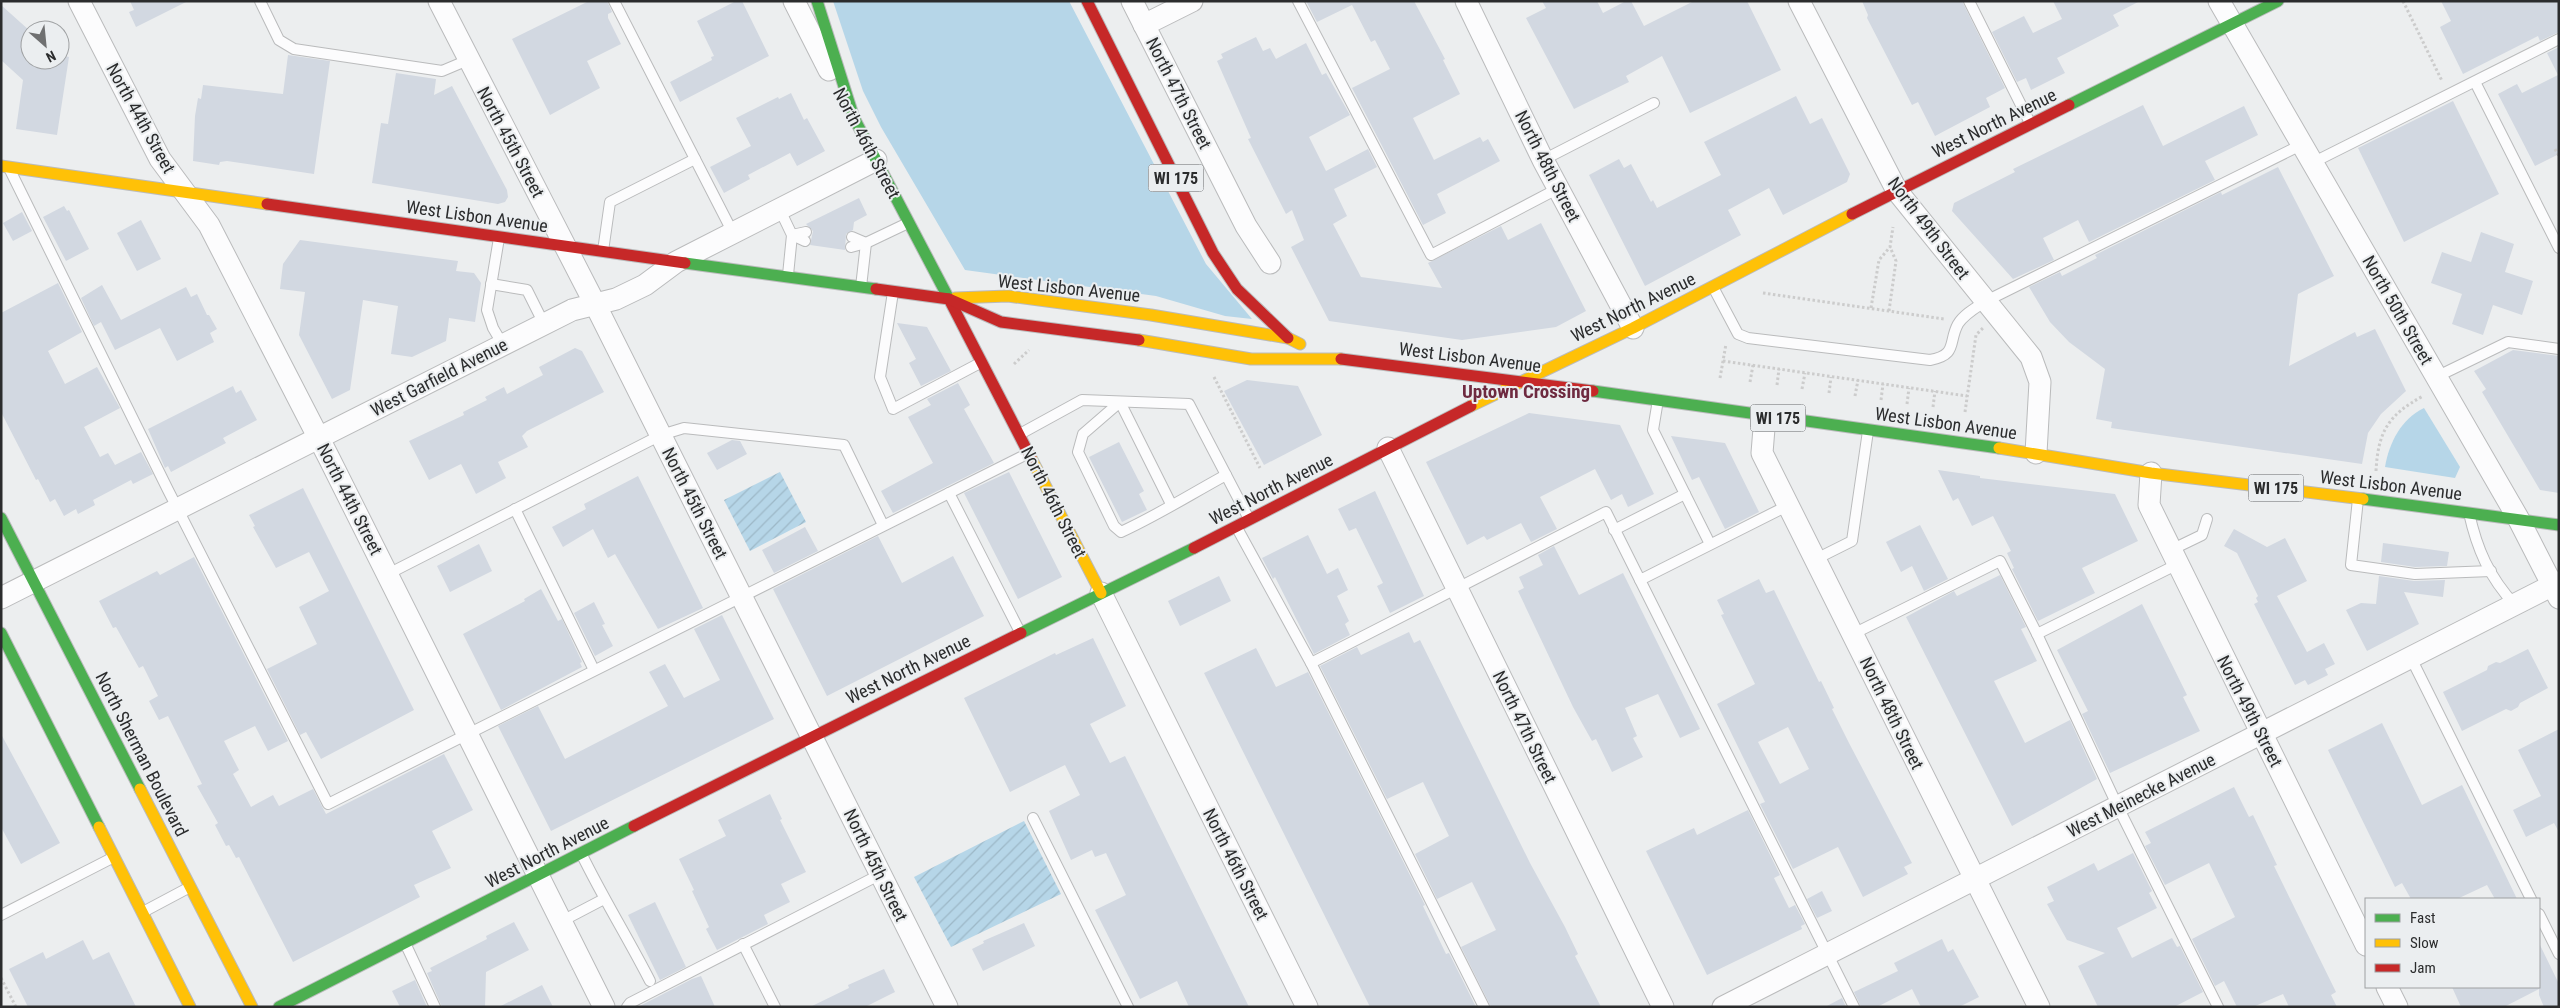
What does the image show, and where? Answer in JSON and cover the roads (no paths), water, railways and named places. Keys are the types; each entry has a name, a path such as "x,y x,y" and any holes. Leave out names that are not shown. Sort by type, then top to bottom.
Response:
{"main road":[{"path":"817,1 854,118"},
{"name":"WI 175","path":"1087,1 1213,253 1237,289 1288,338"},
{"name":"West North Avenue","path":"279,1007 812,736 1250,520 1521,381 1633,328 1897,191 2278,1"},
{"name":"North 46th Street","path":"854,118 1101,593"},
{"name":"West Lisbon Avenue","path":"5,166 788,278 949,299 1008,296 1151,316 1288,338 1328,358"},
{"name":"West Lisbon Avenue","path":"949,299 1001,322 1251,359 1328,358 1521,381 2036,453 2151,473 2518,518 2559,525"},
{"name":"North Sherman Boulevard","path":"1,518 252,1007"},
{"path":"1,633 190,1007"}],"street":[{"name":"North 44th Street","path":"79,1 160,159 209,225 388,574 604,1007"},
{"name":"North 45th Street","path":"439,1 742,595 947,1007"},
{"name":"North 46th Street","path":"794,1 854,118"},
{"name":"North 47th Street","path":"1132,1 1246,226 1270,262"},
{"path":"1144,25 1192,1"},
{"name":"North 48th Street","path":"1466,1 1551,175 1633,328"},
{"name":"North 49th Street","path":"1800,1 1897,191 2031,357 2040,382 2036,453"},
{"name":"North 50th Street","path":"2219,1 2231,25 2518,518 2557,589"},
{"name":"West Garfield Avenue","path":"1,598 572,310 616,299 645,285 676,262 876,160"},
{"name":"North 48th Street","path":"1765,416 1762,452 2039,1007"},
{"name":"North 47th Street","path":"1388,448 1663,1007"},
{"name":"North 49th Street","path":"2151,473 2150,505 2261,735 2365,943"},
{"name":"West Meinecke Avenue","path":"1723,1007 2515,605 2557,589"},
{"name":"North 46th Street","path":"1101,593 1307,1007"},
{"path":"2387,988 2396,1007"}],"lane":[{"path":"260,1 279,40 294,49 442,72 468,60"},
{"path":"614,1 733,233"},
{"path":"1298,1 1431,255 1654,104"},
{"path":"1969,1 2030,124"},
{"path":"2312,163 2559,40"},
{"path":"2474,82 2559,248"},
{"path":"1713,287 1738,334 1748,338 1930,360 1940,358 1949,353 1959,322 1986,301 2301,145"},
{"path":"603,252 610,202 695,159"},
{"path":"5,166 328,804 742,595 1029,453"},
{"path":"780,210 792,235 788,278"},
{"path":"852,242 866,243 909,223"},
{"path":"792,235 806,236"},
{"path":"499,237 487,310 492,328 503,345"},
{"path":"861,287 866,243"},
{"path":"491,284 527,290 544,324"},
{"path":"893,291 880,377 893,409 982,362"},
{"path":"2436,377 2508,342 2559,349"},
{"path":"1658,399 1653,430 1710,544"},
{"path":"1019,434 1082,400 1189,404 1250,520"},
{"path":"1120,402 1171,504"},
{"path":"1120,402 1083,434 1078,452 1114,526 1121,532 1157,515 1171,504 1226,475"},
{"path":"388,574 660,434 684,428 844,445 883,525"},
{"path":"1816,559 1852,541 1868,430"},
{"path":"948,493 1020,633"},
{"path":"1614,530 1685,494"},
{"path":"2358,498 2351,565 2416,574 2491,571"},
{"path":"1640,580 1789,505"},
{"path":"514,509 594,670"},
{"path":"1311,663 1606,512 1854,1007"},
{"path":"2469,512 2477,545 2502,591 2515,605"},
{"path":"2037,634 2174,557 2202,534 2207,519"},
{"path":"1236,527 1311,663 1484,1007"},
{"path":"1853,634 2000,561 2037,634 2118,807 2218,1007"},
{"path":"2411,658 2531,898"},
{"path":"1033,818 1128,1007"},
{"path":"581,854 604,900 619,920 650,981"},
{"path":"1,915 114,857"},
{"path":"627,1007 630,1003 881,874"},
{"path":"142,912 191,887"},
{"path":"562,921 604,900"},
{"path":"2540,916 2559,954"},
{"path":"405,944 435,1007"},
{"path":"743,944 775,1007"}],"district":[{"name":"Uptown Crossing","path":"1526,391"}]}
